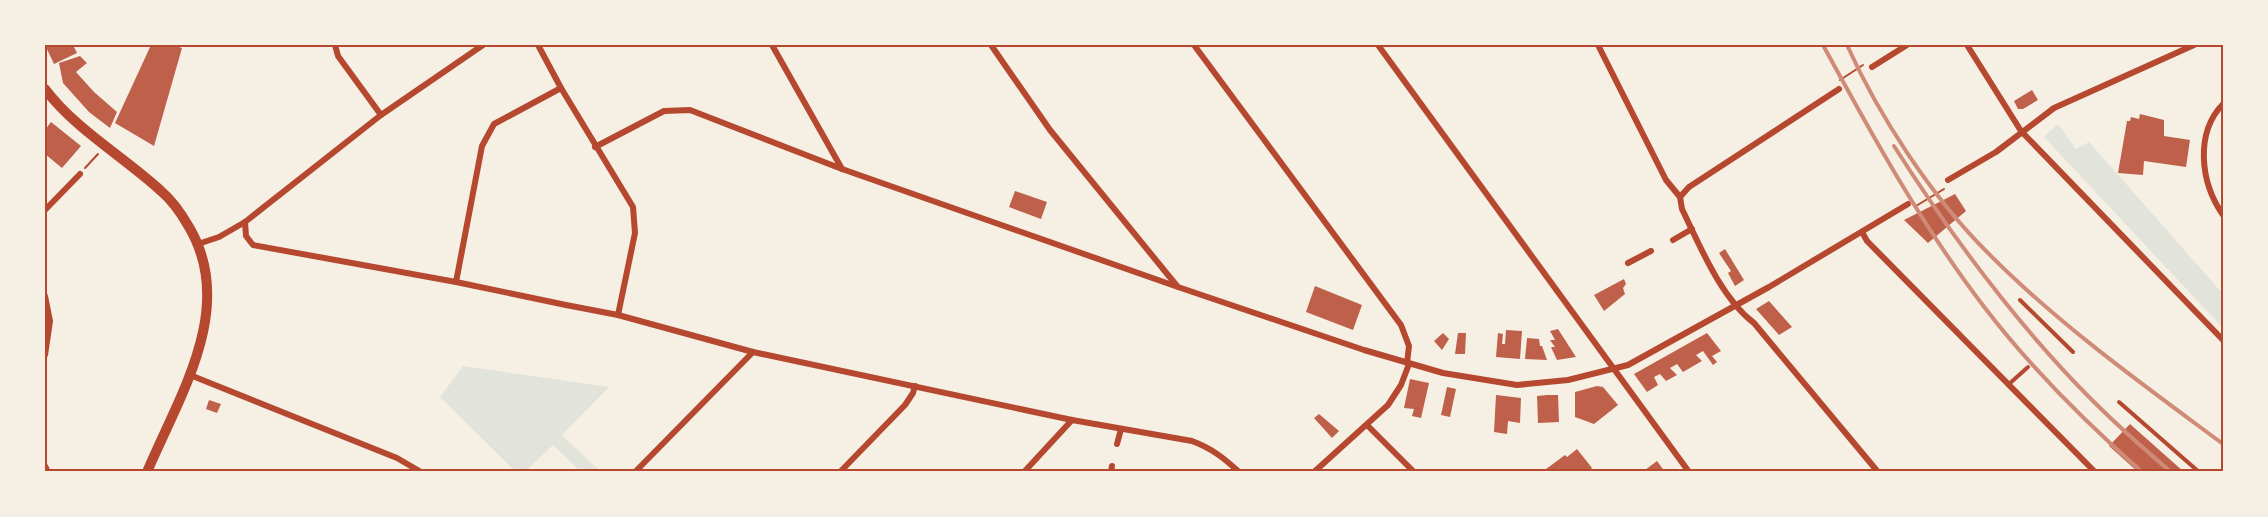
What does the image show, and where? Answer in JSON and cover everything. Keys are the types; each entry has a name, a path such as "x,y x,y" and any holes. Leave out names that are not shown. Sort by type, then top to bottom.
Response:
{"main road":[{"path":"45,89 63,111 171,199 198,244 204,261 207,298 202,341 190,375 147,472"}],"street":[{"path":"335,45 338,56 381,115"},
{"path":"198,244 219,237 245,222 381,115 483,45"},
{"path":"538,45 595,147 633,207 635,233 618,315"},
{"path":"772,45 842,169"},
{"path":"990,45 1050,130 1178,287"},
{"path":"1194,45 1401,325 1409,346 1408,364 1395,395 1367,425 1314,472"},
{"path":"1378,45 1689,472"},
{"path":"1598,45 1666,180 1680,197 1680,204 1692,229 1735,305 1754,323 1878,472"},
{"path":"1872,67 1907,45"},
{"path":"1967,45 2021,131 2223,340"},
{"path":"1951,178 1996,152 2054,108 2194,45"},
{"path":"456,282 482,146 494,124 561,88"},
{"path":"1680,197 1689,188 1839,89"},
{"path":"2223,104 2212,116 2203,143 2207,177 2216,205 2223,215"},
{"path":"595,147 664,111 690,110 842,169 1178,287 1408,364 1443,373 1517,385 1568,380 1628,365 1769,287 1908,204"},
{"path":"45,210 80,174"},
{"path":"245,222 246,236 252,245 456,282 618,315 753,352 1072,420 1192,441 1222,456 1239,472"},
{"path":"1673,240 1692,229"},
{"path":"1862,232 1867,241 2095,472"},
{"path":"1628,263 1651,251"},
{"path":"45,296 50,321 45,355"},
{"path":"635,472 753,352"},
{"path":"190,375 397,458 421,472"},
{"path":"840,472 905,405 915,386"},
{"path":"1024,472 1072,420"},
{"path":"1367,425 1414,472"},
{"path":"1117,444 1121,429"},
{"path":"45,466 48,472"}],"lane":[{"path":"2020,300 2073,352"},
{"path":"2009,384 2028,368"},
{"path":"2119,402 2199,472"}],"path":[{"path":"1832,94 1832,85 1867,62"},
{"path":"80,174 106,146"},
{"path":"1901,208 1911,210 1954,183 1951,178"}],"shaded area":[{"path":"2058,124 2076,149 2089,142 2223,294 2223,328 2044,137"},
{"path":"463,366 609,387 562,435 601,472 581,472 553,445 525,472 516,472 440,397"}],"building":[{"path":"45,45 73,45 77,53 54,64"},
{"path":"151,45 173,45 182,48 154,146 115,123"},
{"path":"80,56 87,63 76,72 117,112 110,128 89,112 63,83 59,63"},
{"path":"2032,90 2038,100 2023,109 2018,109 2014,101"},
{"path":"2140,114 2164,120 2164,136 2190,140 2186,167 2144,161 2143,175 2118,173 2127,121 2130,121 2131,117 2139,119"},
{"path":"51,122 81,146 62,168 45,154 45,130"},
{"path":"1015,191 1047,202 1041,219 1009,207"},
{"path":"1955,194 1966,211 1928,243 1904,220"},
{"path":"1725,249 1744,280 1735,286 1728,273 1731,271 1719,253"},
{"path":"1624,279 1625,294 1604,311 1594,295"},
{"path":"1315,286 1362,305 1353,330 1306,312"},
{"path":"1769,301 1792,327 1779,335 1756,309"},
{"path":"1558,329 1576,357 1557,360 1551,347 1555,347 1550,340 1555,340 1550,331"},
{"path":"1506,330 1522,331 1520,359 1496,357 1498,333 1503,334 1502,344 1505,344"},
{"path":"1443,333 1449,339 1442,350 1434,341"},
{"path":"1458,333 1466,333 1465,354 1455,354"},
{"path":"1707,333 1721,351 1712,356 1717,362 1713,365 1703,351 1696,355 1702,361 1683,372 1677,364 1670,368 1677,375 1666,381 1660,374 1654,377 1658,385 1647,392 1634,374"},
{"path":"1527,338 1539,339 1547,360 1525,359"},
{"path":"1410,379 1429,383 1421,418 1412,416 1414,409 1404,408"},
{"path":"1597,386 1603,387 1618,405 1594,424 1575,417 1575,392"},
{"path":"1447,387 1456,389 1450,417 1441,415"},
{"path":"1496,395 1521,398 1520,423 1508,421 1507,434 1494,432"},
{"path":"1558,395 1559,422 1538,423 1537,396"},
{"path":"209,400 221,404 217,413 206,409"},
{"path":"1319,414 1339,431 1332,438 1314,418"},
{"path":"2130,424 2184,472 2138,472 2109,446"},
{"path":"1577,449 1592,468 1588,472 1542,472 1565,455 1567,457"},
{"path":"1657,461 1665,472 1641,472 1645,470"}],"railway":[{"path":"1823,45 1919,212 1985,308 2059,394 2142,472"},
{"path":"1847,45 1874,99 1908,154 1966,230 2014,278 2072,329 2223,444"},
{"path":"1894,146 1962,247 2038,342 2102,410 2171,472"}]}
